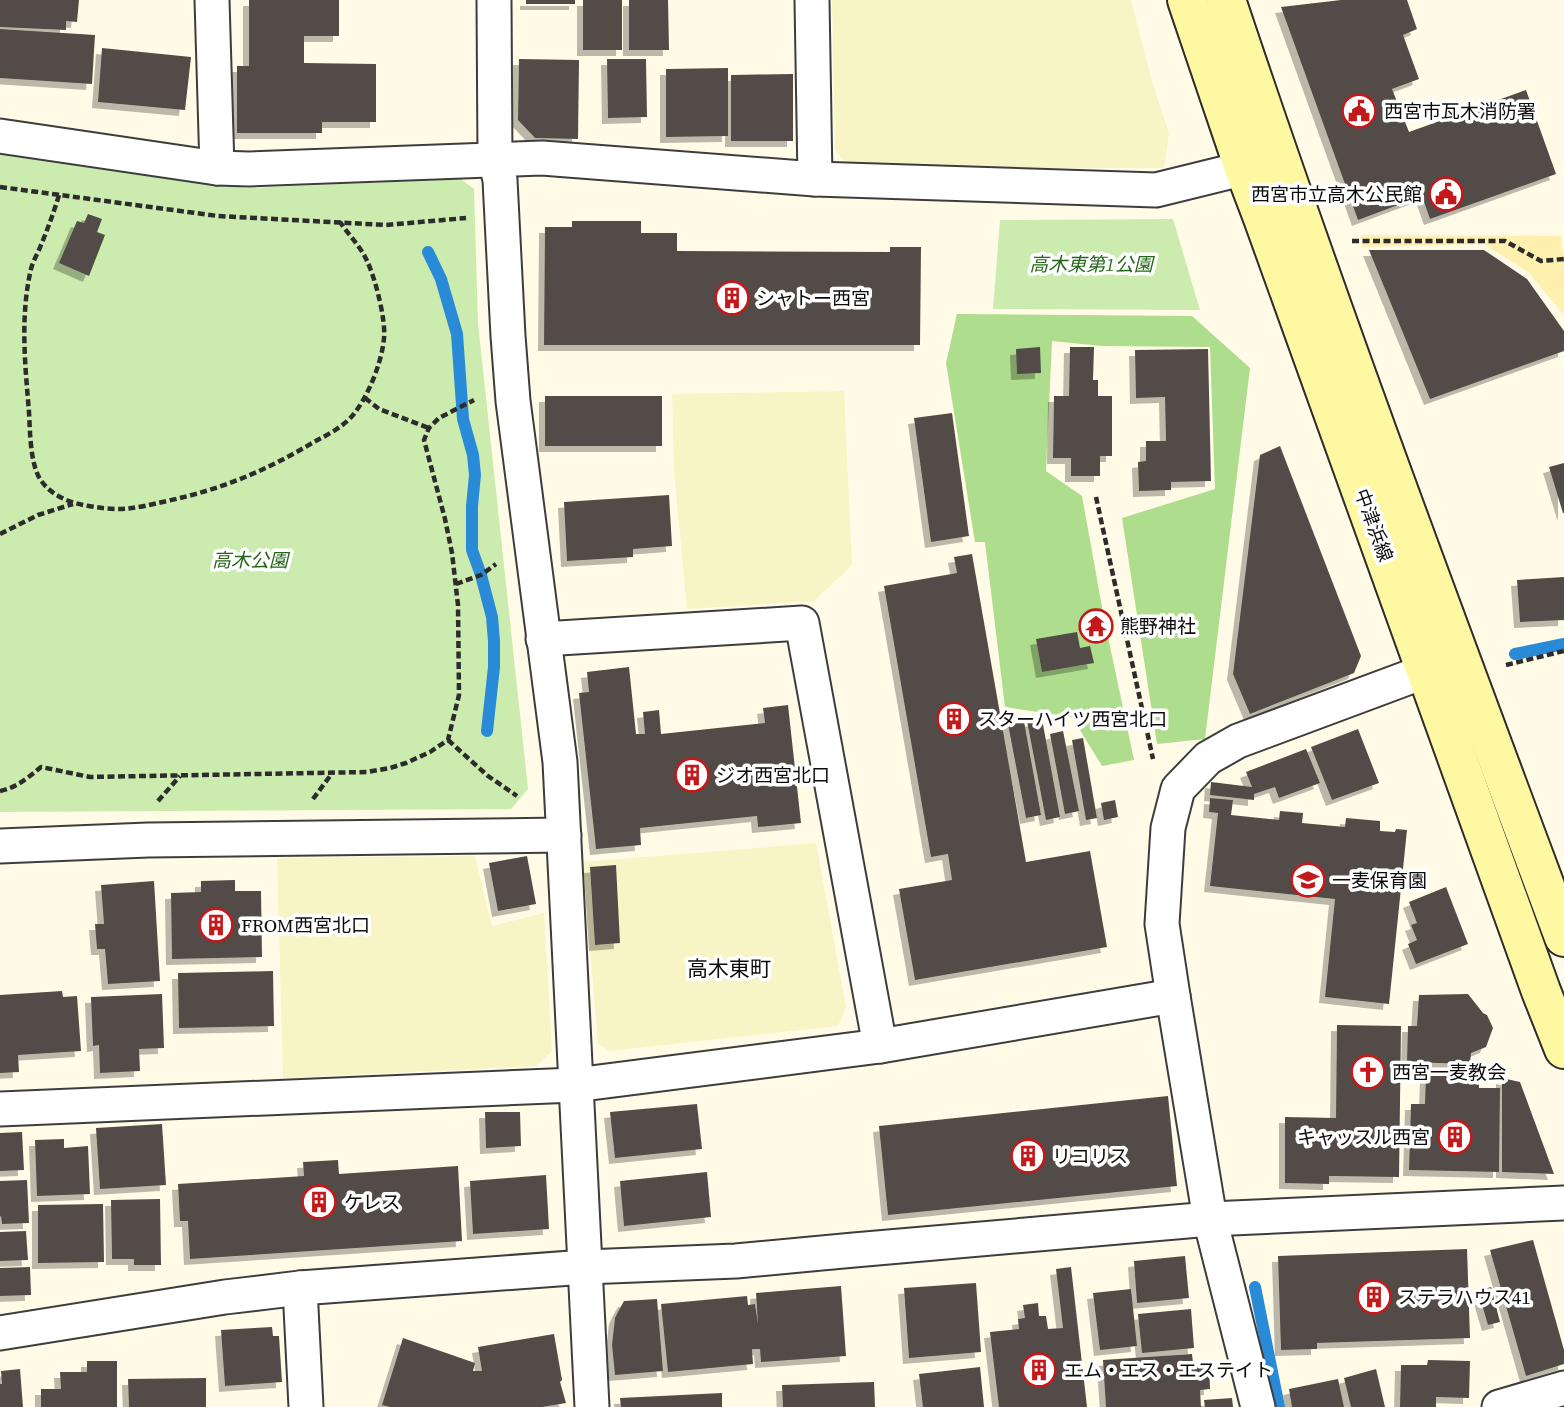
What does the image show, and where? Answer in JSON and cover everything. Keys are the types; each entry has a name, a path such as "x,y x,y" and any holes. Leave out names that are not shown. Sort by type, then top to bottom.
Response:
{"street":[{"path":"212,0 217,168"},
{"path":"494,0 495,159 500,180 513,395 562,797 592,1407"},
{"path":"812,0 815,179"},
{"name":"中津浜線","path":"1187,0 1262,164 1443,665 1541,991 1564,1049"},
{"name":"中津浜線","path":"1226,0 1262,164"},
{"path":"0,136 217,168 542,158 815,179 1156,190 1262,164"},
{"path":"543,639 802,624 880,1046"},
{"path":"1258,1407 1210,1219 1173,996 1162,924 1168,828 1178,789 1208,758 1238,741 1443,665"},
{"name":"中津浜線","path":"1443,665 1564,937"},
{"path":"0,846 148,841 564,835"},
{"path":"0,1109 575,1085 880,1046 1173,996"},
{"path":"0,1332 300,1288 585,1267 736,1261 1210,1219 1564,1203"},
{"path":"300,1288 306,1407"},
{"path":"1499,1407 1564,1388"}],"path":[{"path":"0,187 218,216 386,225 502,214"},
{"path":"59,195 32,266 26,294 24,332 32,450 39,478 54,494 74,504 109,510 134,509 228,485 286,459 351,418 374,380 384,337 379,299 367,259 340,222"},
{"path":"1351,241 1505,241 1541,261 1564,259"},
{"path":"0,792 9,789 41,767 90,777 367,772 406,763 430,752 447,740 460,695 458,605 452,553 424,440 429,428 439,418 472,400 513,395"},
{"path":"365,398 379,409 429,428"},
{"path":"1096,497 1154,762"},
{"path":"0,534 38,515 74,504"},
{"path":"1506,665 1564,651"},
{"path":"447,740 488,776 520,798 537,800 562,797"}],"shaded area":[{"path":"832,0 1131,0 1169,134 1164,168 895,168 847,165 835,149"},
{"path":"844,391 852,565 814,601 687,609 674,472 672,394"},
{"path":"816,843 846,1007 838,1026 610,1051 598,1044 583,862"},
{"path":"475,856 492,926 544,913 552,1051 536,1066 283,1078 277,858"}],"green space":[{"name":"高木公園","path":"0,153 246,188 461,179 474,189 478,323 528,789 511,809 0,812"},
{"name":"高木東第1公園","path":"1173,219 1200,310 993,309 1000,220"},
{"path":"957,314 1192,316 1250,368 1205,739 1157,744 1122,518 1215,489 1210,347 1102,346 1052,341 1046,471 1082,496 1134,760 1102,766 1072,717 1005,707 985,542 975,542 946,363"}],"sand":[{"path":"1361,235 1561,236 1564,251 1564,315 1528,272 1484,244 1363,247"}],"building":[{"path":"0,0 79,0 77,22 66,21 66,30 0,27"},
{"path":"249,0 339,0 339,36 304,36 304,63 376,64 376,122 322,122 322,133 237,133 237,66 249,66"},
{"path":"526,0 575,0 575,4 526,4"},
{"path":"583,0 622,0 622,50 583,50"},
{"path":"629,0 668,0 669,50 629,50"},
{"name":"西宮市瓦木消防署","path":"1341,0 1407,0 1417,29 1403,35 1419,79 1392,89 1409,132 1526,90 1556,174 1430,219 1422,196 1358,220 1281,7"},
{"path":"0,29 95,35 92,84 0,78"},
{"path":"102,48 191,57 185,110 98,102"},
{"path":"519,59 579,60 578,139 535,138 518,120"},
{"path":"607,59 646,59 647,117 608,118"},
{"path":"728,68 728,136 666,137 666,69"},
{"path":"793,74 793,141 731,141 731,75"},
{"path":"88,214 102,219 97,232 105,235 89,276 59,263 77,221 84,223"},
{"name":"シャトー西宮","path":"572,221 641,221 641,233 677,233 677,251 890,252 890,247 921,247 920,345 544,345 545,227 572,227"},
{"path":"1369,250 1484,250 1527,279 1564,331 1564,351 1430,399"},
{"path":"1040,347 1041,373 1017,374 1016,349"},
{"path":"1070,347 1094,347 1093,380 1098,380 1098,396 1112,396 1112,456 1100,456 1100,476 1071,476 1071,458 1053,458 1054,396 1069,396"},
{"path":"1208,349 1211,481 1171,482 1171,490 1139,491 1138,462 1146,461 1146,441 1166,441 1165,397 1136,398 1135,350"},
{"path":"545,396 662,396 662,446 545,446"},
{"path":"952,413 969,536 931,542 914,418"},
{"path":"1280,446 1361,656 1354,673 1250,714 1233,674 1260,455"},
{"path":"1564,463 1564,513 1563,513 1549,467"},
{"path":"669,495 672,546 633,549 633,557 567,561 564,502"},
{"name":"スターハイツ西宮北口","path":"972,554 1026,862 1090,851 1107,947 915,980 899,889 952,880 948,854 931,857 884,586 957,573 954,557"},
{"path":"1564,577 1564,620 1520,622 1517,580"},
{"path":"1077,632 1080,648 1090,646 1094,663 1042,672 1036,639"},
{"name":"ジオ西宮北口","path":"629,667 636,734 645,734 643,712 659,710 661,734 765,723 763,708 788,705 801,823 758,827 757,816 640,828 641,845 596,849 579,693 589,692 587,672"},
{"path":"1023,716 1041,815 1026,818 1007,719"},
{"path":"1042,719 1060,817 1046,820 1027,721"},
{"path":"1358,729 1379,783 1332,800 1311,747"},
{"path":"1063,731 1079,811 1065,814 1050,734"},
{"path":"1083,738 1097,818 1086,820 1072,740"},
{"path":"1306,749 1320,783 1279,798 1275,787 1254,794 1254,800 1210,795 1211,782 1252,787 1246,772"},
{"path":"1210,798 1233,800 1231,815 1279,820 1280,811 1303,813 1302,823 1345,827 1346,818 1380,821 1380,831 1407,830 1389,1004 1325,997 1335,899 1210,886 1218,813 1209,812"},
{"path":"1115,800 1118,817 1104,820 1101,803"},
{"path":"527,856 536,904 498,911 489,863"},
{"path":"616,865 620,943 595,945 590,867"},
{"name":"FROM西宮北口","path":"235,880 235,891 261,891 262,957 172,959 171,893 201,892 201,881"},
{"path":"154,881 160,981 108,984 105,949 97,949 95,924 104,924 101,885"},
{"path":"1446,887 1468,944 1416,964 1408,944 1417,940 1411,925 1417,923 1409,902"},
{"path":"273,971 274,1026 179,1028 178,973"},
{"path":"62,991 63,997 77,996 81,1051 18,1055 19,1072 0,1073 0,995"},
{"path":"162,994 164,1048 139,1049 140,1071 100,1073 99,1045 93,1046 91,997"},
{"path":"1468,994 1487,1015 1493,1028 1486,1047 1471,1053 1470,1064 1407,1062 1408,1026 1417,1026 1419,995"},
{"name":"西宮一麦教会","path":"1337,1025 1401,1026 1399,1177 1329,1176 1329,1184 1285,1183 1285,1117 1336,1118"},
{"name":"キャッスル西宮","path":"1426,1073 1479,1073 1479,1088 1500,1088 1499,1172 1409,1170 1411,1104 1425,1104"},
{"path":"1502,1078 1520,1082 1554,1174 1502,1172"},
{"name":"リコリス","path":"1168,1096 1177,1186 888,1215 879,1126"},
{"path":"697,1104 702,1149 615,1158 610,1112"},
{"path":"485,1112 520,1112 521,1146 486,1148"},
{"path":"162,1124 166,1185 100,1189 96,1128"},
{"path":"22,1132 24,1170 0,1171 0,1133"},
{"path":"64,1139 64,1148 88,1146 90,1194 37,1196 35,1140"},
{"name":"ケレス","path":"338,1160 339,1174 458,1166 462,1241 190,1259 188,1221 180,1221 178,1184 304,1176 303,1162"},
{"path":"707,1172 711,1217 624,1226 620,1181"},
{"path":"546,1175 549,1229 473,1234 470,1181"},
{"path":"27,1180 29,1223 2,1224 0,1181"},
{"path":"160,1199 161,1265 134,1265 134,1259 112,1259 111,1200"},
{"path":"103,1204 104,1262 38,1263 38,1205"},
{"path":"26,1231 28,1260 0,1261 0,1232"},
{"path":"1533,1240 1564,1350 1564,1364 1526,1376 1490,1250"},
{"name":"ステラハウス41","path":"1467,1249 1470,1338 1317,1343 1317,1349 1281,1350 1278,1256"},
{"path":"1185,1256 1189,1298 1137,1303 1134,1261"},
{"path":"30,1267 31,1295 0,1296 0,1268"},
{"name":"エム・エス・エステイト","path":"1071,1267 1087,1407 999,1407 990,1332 1019,1329 1018,1319 1025,1318 1023,1305 1038,1303 1039,1316 1046,1316 1048,1329 1063,1328 1056,1269"},
{"path":"976,1283 981,1352 909,1358 904,1288"},
{"path":"841,1286 846,1356 761,1362 760,1349 752,1349 753,1364 668,1372 661,1304 747,1296 748,1305 755,1304 758,1324 756,1293"},
{"path":"1491,1287 1500,1322 1488,1325 1478,1291"},
{"path":"1131,1289 1137,1346 1100,1350 1093,1293"},
{"path":"657,1299 663,1371 615,1375 612,1345 615,1318 619,1310 624,1301"},
{"path":"1191,1309 1194,1348 1142,1353 1138,1314"},
{"path":"272,1327 273,1336 279,1336 282,1382 225,1386 221,1330"},
{"path":"554,1334 562,1380 560,1382 566,1403 542,1407 382,1405 403,1338 475,1363 473,1371 482,1371 478,1347"},
{"path":"1192,1354 1193,1363 1209,1362 1210,1389 1200,1390 1201,1407 1106,1407 1103,1360"},
{"path":"1428,1360 1470,1361 1469,1398 1436,1397 1436,1407 1400,1407 1401,1365 1427,1365"},
{"path":"87,1361 117,1361 117,1407 41,1407 41,1389 61,1389 60,1372 87,1372"},
{"path":"980,1367 984,1407 923,1407 919,1374"},
{"path":"20,1369 23,1407 0,1407 1,1371"},
{"path":"1376,1369 1385,1407 1351,1407 1344,1378"},
{"path":"206,1378 206,1407 129,1407 128,1379"},
{"path":"1338,1379 1344,1407 1292,1407 1289,1389"},
{"path":"874,1382 875,1407 783,1407 782,1385"},
{"path":"722,1393 722,1407 621,1407 620,1398"},
{"path":"1232,1398 1233,1407 1205,1407 1204,1400"}],"waterway":[{"path":"428,252 441,279 457,334 463,419 473,455 475,475 472,550 492,617 494,641 487,731"},
{"path":"1515,654 1564,644"},
{"path":"1255,1287 1279,1407"}],"place":[{"name":"西宮市瓦木消防署","path":"1359,111"},
{"name":"西宮市立高木公民館","path":"1446,194"},
{"name":"シャトー西宮","path":"732,298"},
{"name":"熊野神社","path":"1096,626"},
{"name":"スターハイツ西宮北口","path":"954,719"},
{"name":"ジオ西宮北口","path":"692,775"},
{"name":"一麦保育園","path":"1308,880"},
{"name":"FROM西宮北口","path":"216,925"},
{"name":"西宮一麦教会","path":"1368,1072"},
{"name":"キャッスル西宮","path":"1455,1137"},
{"name":"リコリス","path":"1028,1156"},
{"name":"ケレス","path":"319,1202"},
{"name":"ステラハウス41","path":"1374,1297"},
{"name":"エム・エス・エステイト","path":"1039,1370"}],"district":[{"name":"高木東町","path":"729,969"}]}
